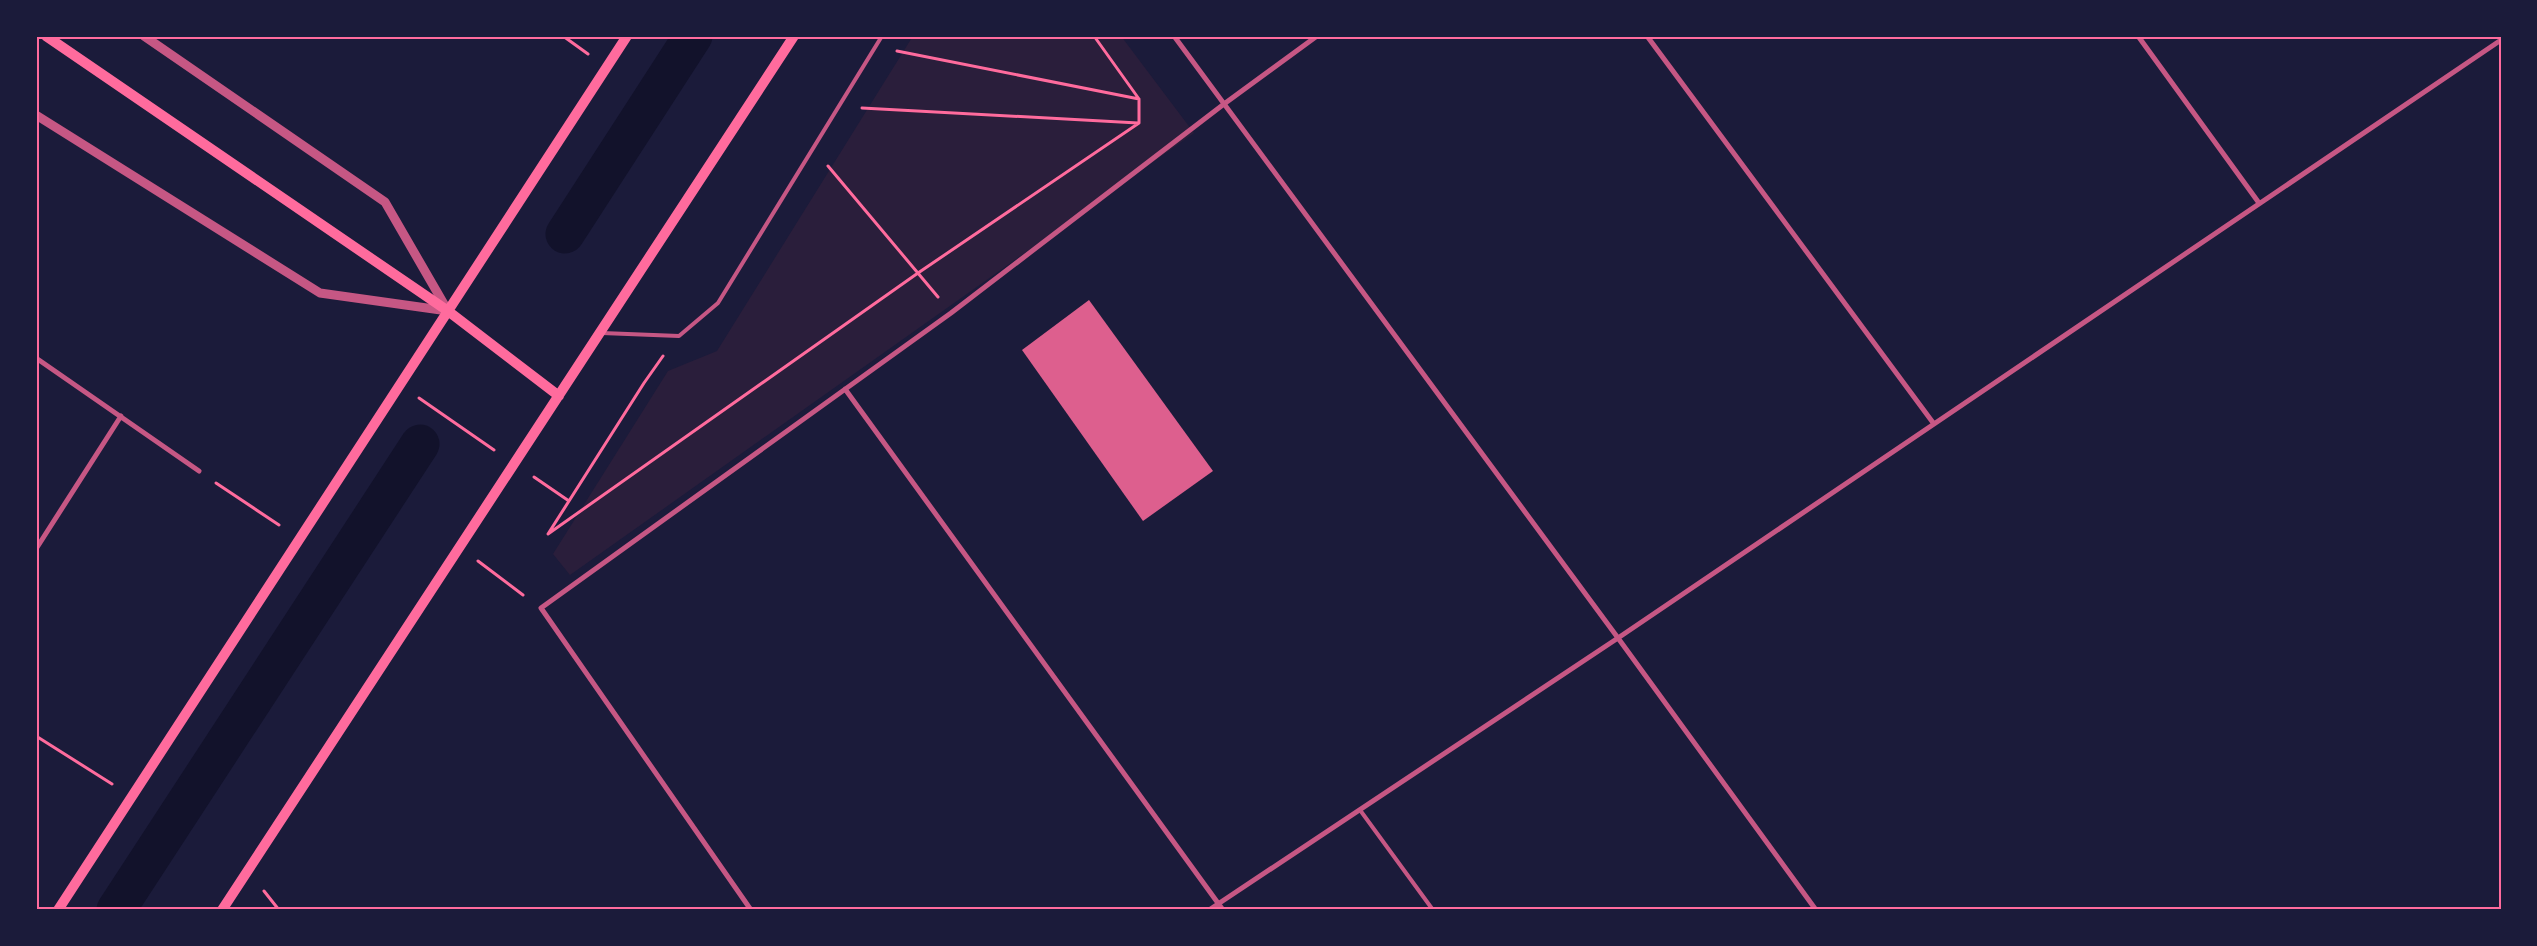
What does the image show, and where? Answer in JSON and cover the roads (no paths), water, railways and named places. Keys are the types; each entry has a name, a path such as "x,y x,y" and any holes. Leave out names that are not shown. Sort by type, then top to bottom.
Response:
{"main road":[{"path":"46,36 448,311 559,396"},
{"path":"58,910 627,36"},
{"path":"222,910 794,36"}],"street":[{"path":"144,36 385,202 448,311"},
{"path":"1174,36 1816,910"},
{"path":"751,910 541,608 951,312 1224,104 1317,36"},
{"path":"1647,36 1934,424"},
{"path":"2138,36 2259,203"},
{"path":"1209,910 1618,638 2501,40"},
{"path":"36,115 320,293 448,311"},
{"path":"36,358 199,471"},
{"path":"845,388 1223,910"},
{"path":"36,549 121,416"}],"lane":[{"path":"600,333 679,336 718,303 882,36"},
{"path":"1360,810 1432,910"}],"waterway":[{"path":"565,234 693,36"},
{"path":"116,910 420,444"}]}
